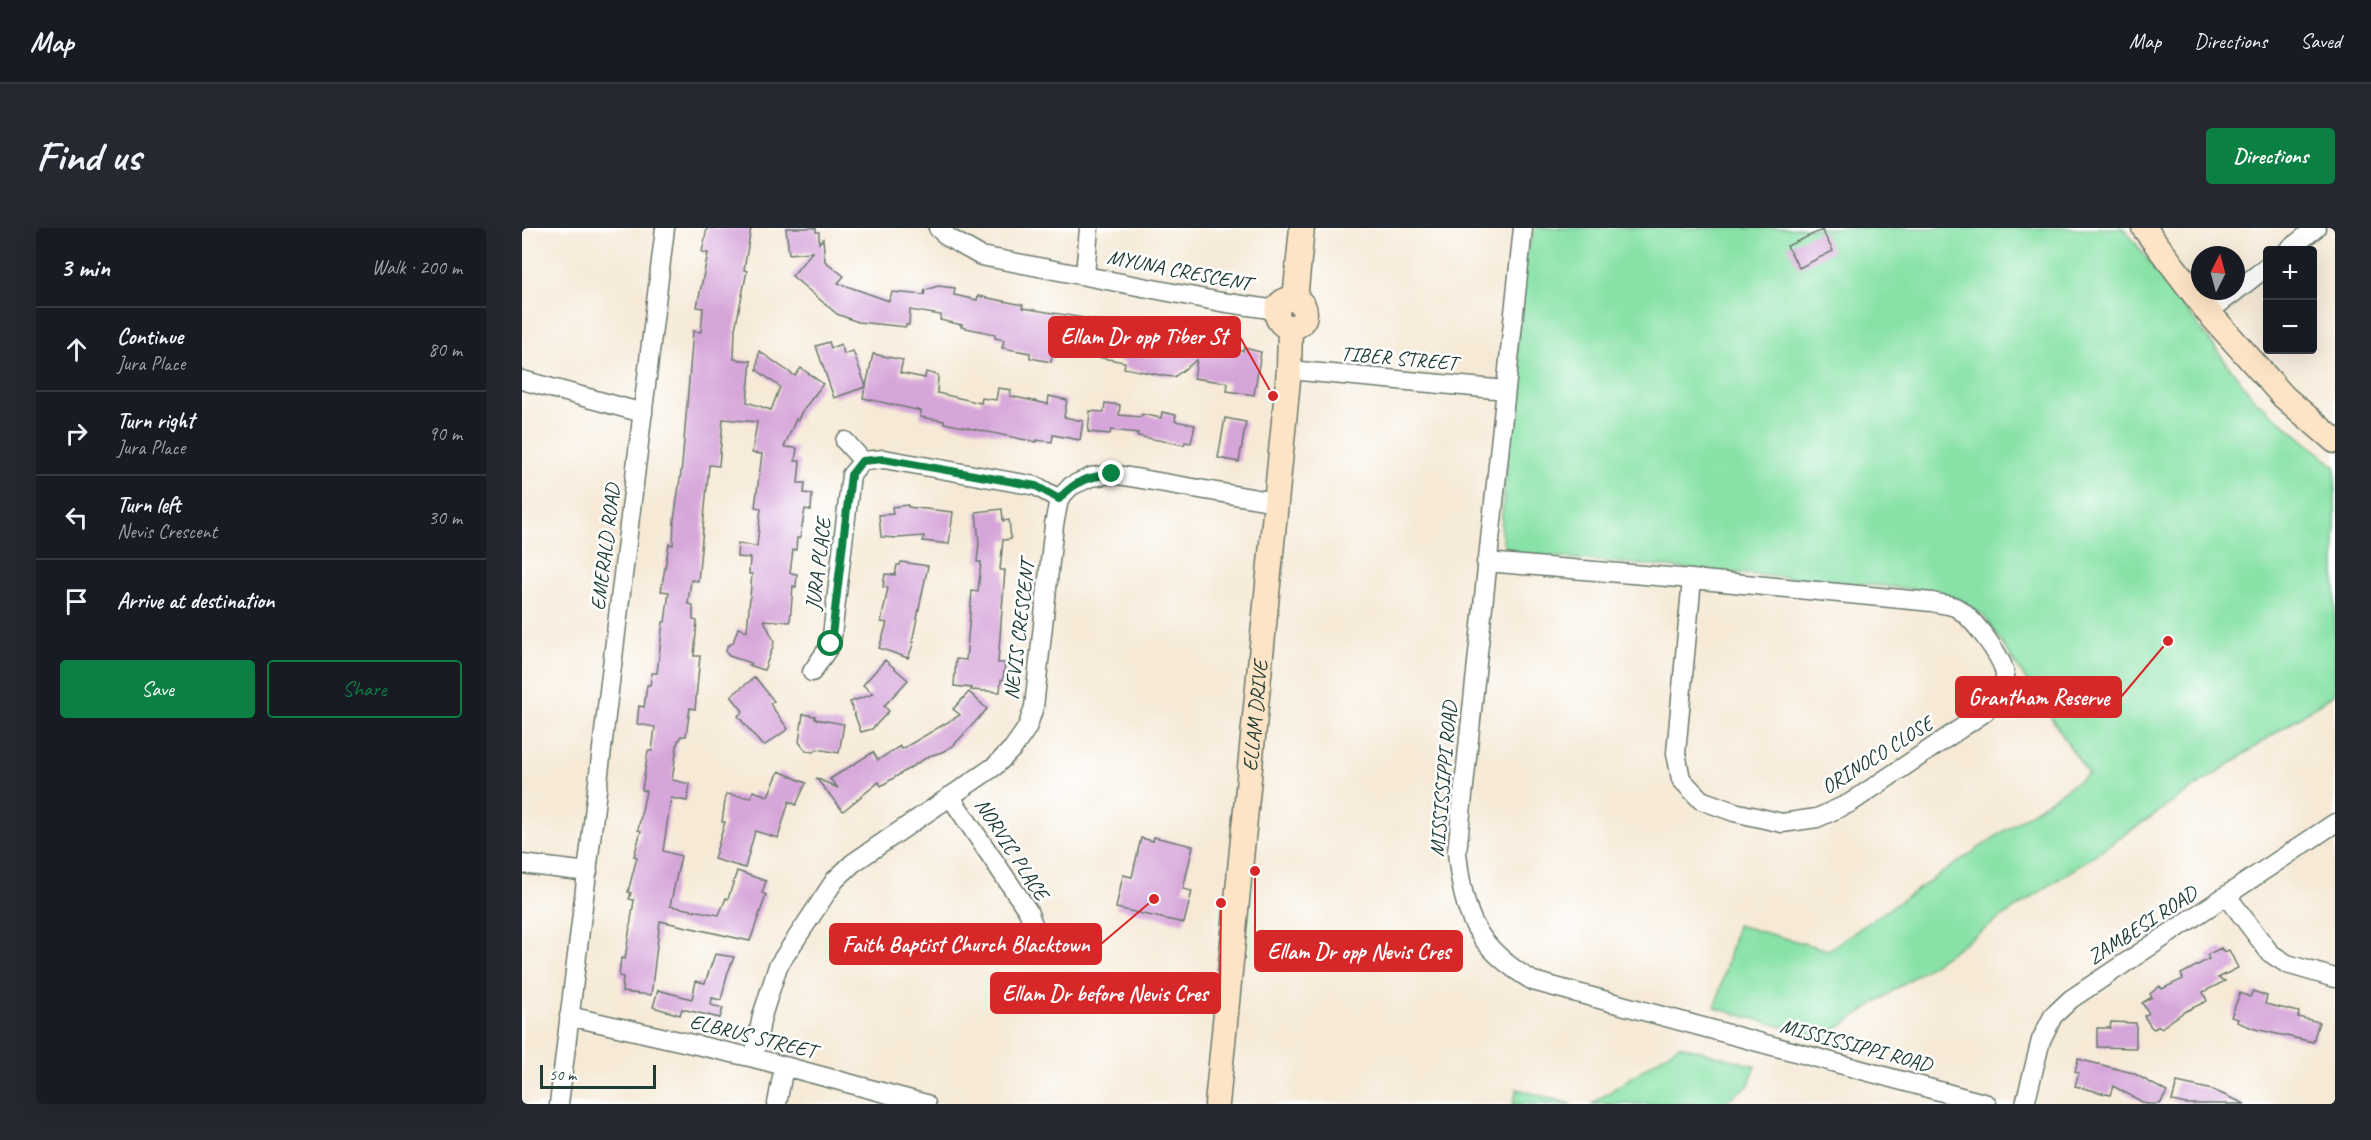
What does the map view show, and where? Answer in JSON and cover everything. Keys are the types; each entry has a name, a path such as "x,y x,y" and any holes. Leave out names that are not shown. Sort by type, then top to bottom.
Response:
{"street":[{"name":"EMERALD ROAD","path":"559,1104 665,228"},
{"name":"MYUNA CRESCENT","path":"938,228 949,238 981,256 1221,302 1287,312"},
{"path":"1085,275 1089,228"},
{"name":"ELLAM DRIVE","path":"1217,1104 1289,370 1287,312 1302,228"},
{"name":"MISSISSIPPI ROAD","path":"1523,228 1457,852 1460,888 1470,919 1490,949 1511,968 1533,981 1987,1104"},
{"path":"2144,228 2208,312 2284,397 2335,441"},
{"path":"2293,246 2316,228"},
{"path":"2245,284 2263,270"},
{"path":"2208,312 2224,300"},
{"name":"TIBER STREET","path":"1289,370 1506,390"},
{"path":"522,380 643,413"},
{"path":"845,441 862,461 884,459 1036,486 1059,499 1071,486 1091,477 1112,474 1275,502"},
{"name":"JURA PLACE","path":"812,672 831,644 851,475 862,461"},
{"name":"NEVIS CRESCENT","path":"754,1058 762,1016 778,966 835,880 853,863 995,766 1013,748 1027,728 1034,707 1038,680 1054,525 1059,499"},
{"name":"ORINOCO CLOSE","path":"1486,562 1692,579 1932,602 1955,608 1972,621 1999,658 2005,677 1999,696 1985,712 1850,803 1817,818 1782,823 1734,812 1701,800 1681,779 1676,753 1692,579"},
{"name":"NORVIC PLACE","path":"950,796 1028,911 1034,927"},
{"name":"ZAMBESI ROAD","path":"2025,1104 2042,1040 2053,1016 2071,999 2335,823"},
{"path":"522,864 588,872"},
{"path":"2227,896 2270,953 2287,964 2335,978"},
{"name":"ELBRUS STREET","path":"569,1016 754,1058 926,1104"},
{"path":"777,1104 784,1066"}],"green space":[{"path":"1535,228 2124,228 2254,399 2335,466 2335,693 1823,1038 1715,1008 1737,925 1828,950 2088,774 1984,616 1964,602 1938,591 1520,554 1505,547 1501,533 1502,514 1523,277 1527,250"},
{"path":"1679,1045 1755,1066 1749,1085 1721,1104 1592,1104"},
{"path":"1517,1089 1571,1104 1513,1104"}],"building":[{"path":"707,228 751,228 744,270 747,271 735,329 734,359 751,361 747,402 771,410 780,387 757,370 759,351 795,376 801,368 823,384 798,420 796,419 784,447 797,448 795,461 800,461 798,483 805,483 804,493 812,494 811,510 805,509 800,538 797,538 796,550 793,550 790,573 797,574 796,587 793,586 790,622 764,620 774,641 764,670 729,656 726,652 727,646 733,643 738,628 747,631 752,574 749,574 750,558 737,557 738,544 757,546 761,508 755,507 762,454 752,453 757,422 723,419 719,466 709,465 698,581 691,580 688,604 693,605 693,620 697,621 694,656 700,656 695,709 690,708 686,736 681,736 678,740 672,780 690,784 687,801 671,798 663,851 681,856 670,906 719,915 726,898 728,899 737,871 766,881 762,893 766,895 750,941 660,921 651,995 622,992 623,977 619,976 621,958 625,959 634,900 629,899 631,893 628,892 637,857 634,856 641,831 638,830 646,791 642,790 648,751 652,751 655,727 637,724 639,706 644,707 647,685 650,685 652,673 657,673 663,622 665,622 669,592 661,591 669,544 673,545 693,331 701,332 703,308 697,307 708,253 702,252"},
{"path":"786,228 816,228 816,232 819,232 819,243 823,239 825,261 844,276 838,283 889,301 892,292 924,295 925,290 938,286 955,288 954,295 977,300 978,296 1023,305 1022,308 1116,323 1115,325 1166,336 1167,333 1219,343 1214,347 1243,351 1244,348 1261,352 1254,395 1227,391 1228,383 1194,378 1197,360 1174,377 1165,376 1124,368 1125,362 1091,356 1091,353 1054,345 1051,362 1030,358 1030,353 1002,348 1004,340 995,338 995,334 940,320 941,315 910,310 909,325 906,327 858,322 837,314 792,276 812,252 789,254"},
{"path":"1822,230 1833,251 1799,268 1787,246"},
{"path":"829,342 831,348 841,344 844,354 853,351 866,386 873,354 903,360 900,373 925,378 926,372 938,375 937,393 981,403 982,398 996,400 998,388 1011,390 1010,396 1048,404 1049,396 1067,400 1064,417 1083,421 1080,440 1053,435 1052,442 1036,440 1036,442 944,423 944,421 920,417 921,411 863,398 865,387 834,398 816,346"},
{"path":"1105,403 1120,405 1119,415 1141,417 1142,414 1161,418 1162,412 1176,415 1175,421 1195,425 1191,443 1185,442 1184,445 1137,436 1138,433 1111,430 1110,434 1088,432 1090,411 1104,412"},
{"path":"1225,418 1246,422 1239,462 1218,458"},
{"path":"908,505 908,507 953,512 949,544 923,541 924,536 881,537 879,515 893,514 892,507"},
{"path":"1002,509 1003,521 1009,520 1011,539 1003,540 1000,570 1005,570 998,663 1005,663 1003,680 1001,680 1000,692 971,690 972,688 954,686 956,659 966,660 972,591 978,592 981,562 977,562 979,542 976,512"},
{"path":"901,562 928,566 912,642 914,642 908,658 879,648 887,623 881,622 888,588 883,587 885,574 895,575 897,565"},
{"path":"885,660 908,680 884,706 889,711 872,729 861,732 850,702 873,694 863,685"},
{"path":"755,677 774,701 770,704 788,729 765,745 761,744 738,716 743,711 731,696"},
{"path":"969,692 987,709 953,746 929,756 881,786 879,782 843,811 816,778 838,788 830,779 873,752 878,760 900,746 902,749 960,715 953,709"},
{"path":"803,714 815,716 815,719 844,724 839,753 817,749 814,752 806,751 799,742"},
{"path":"779,771 806,783 796,805 789,801 778,838 755,831 745,868 714,859 725,822 722,822 726,794 751,798 753,791 768,796"},
{"path":"1154,837 1193,846 1183,889 1192,891 1184,923 1116,908 1123,875 1132,877 1141,838 1153,841"},
{"path":"2221,948 2224,952 2229,950 2238,968 2218,978 2225,981 2203,992 2207,1001 2184,1012 2161,1028 2151,1027 2144,1016 2149,1013 2142,1003 2152,997 2150,994 2160,986 2162,989 2183,979 2181,974 2209,959 2207,955"},
{"path":"715,954 734,957 721,1000 712,998 711,1005 723,1008 720,1018 682,1009 680,1015 653,1007 658,990 692,999 696,981 705,983"},
{"path":"2253,991 2267,996 2265,1004 2299,1012 2298,1017 2319,1022 2313,1042 2255,1029 2231,1017 2240,993 2250,997"},
{"path":"2111,1022 2136,1023 2136,1048 2097,1047 2097,1028 2110,1028"},
{"path":"2078,1059 2133,1073 2167,1092 2160,1104 2146,1104 2113,1086 2110,1095 2075,1086 2079,1073 2075,1072"},
{"path":"2177,1082 2213,1090 2245,1104 2186,1104 2172,1101"}],"place":[{"name":"Ellam Dr opp Tiber St","path":"1273,396"},
{"name":"Grantham Reserve","path":"2168,641"},
{"name":"Ellam Dr opp Nevis Cres","path":"1255,871"},
{"name":"Faith Baptist Church Blacktown","path":"1154,899"},
{"name":"Ellam Dr before Nevis Cres","path":"1221,903"}],"route":[{"path":"831,644 851,475 862,461 884,459 1036,486 1059,499 1071,486 1091,477 1112,474"}]}
